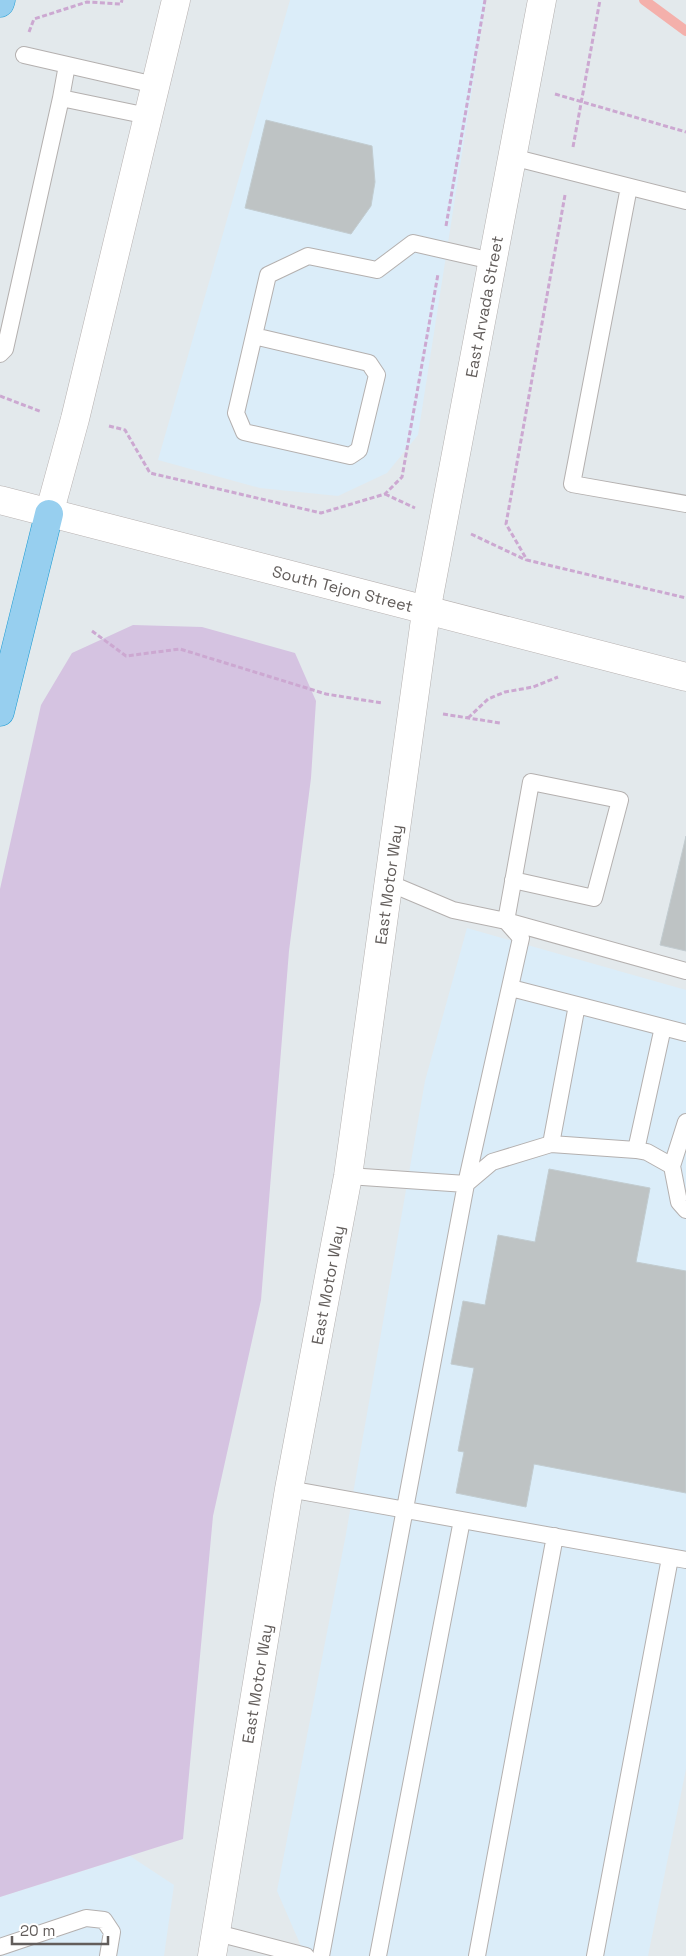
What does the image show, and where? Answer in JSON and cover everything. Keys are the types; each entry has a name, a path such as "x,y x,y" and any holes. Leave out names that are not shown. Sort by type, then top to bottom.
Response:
{"highway":[{"path":"0,712 49,514"}],"street":[{"path":"49,514 75,419 176,0"},
{"name":"East Arvada Street","path":"426,612 542,0"},
{"name":"South Tejon Street","path":"0,500 426,612 686,677"},
{"name":"East Motor Way","path":"214,1944 289,1489 348,1176 426,612"}],"lane":[{"path":"24,55 155,85"},
{"path":"0,354 6,349 67,65"},
{"path":"61,98 148,116"},
{"path":"512,157 686,201"},
{"path":"629,187 572,484 686,504"},
{"path":"254,336 369,363 377,376 359,450 350,456 244,432 236,413 268,275 308,256 377,270 412,243 492,261"},
{"path":"506,921 513,880 531,782 620,800 594,898 513,880"},
{"path":"388,883 453,910 506,921 686,971"},
{"path":"321,1956 466,1184 521,938 506,921"},
{"path":"511,988 686,1033"},
{"path":"551,1144 578,1005"},
{"path":"636,1150 663,1027"},
{"path":"686,1122 672,1166 679,1202 686,1210"},
{"path":"348,1176 466,1184 492,1162 551,1144 636,1150 647,1152 672,1166"},
{"path":"289,1489 678,1559 595,1956"},
{"path":"378,1956 462,1520"},
{"path":"477,1956 555,1536"},
{"path":"0,1947 86,1918 104,1920 112,1932 108,1956"},
{"path":"214,1944 306,1956"}],"path":[{"path":"27,36 34,19 88,2 120,4 122,0"},
{"path":"600,0 506,524 527,560 686,598"},
{"path":"526,85 686,132"},
{"path":"0,396 42,412"},
{"path":"92,631 126,656 180,649 326,694"},
{"path":"468,718 488,699 506,692 533,687 560,676"}],"shaded area":[{"path":"290,0 486,0 418,435 387,473 338,496 260,488 158,460"},
{"path":"133,625 202,627 295,653 316,701 311,778 289,951 261,1300 213,1516 183,1839 0,1897 0,889 41,705 72,653"},
{"path":"467,928 686,990 686,1769 648,1956 320,1956 304,1953 277,1891 346,1534 425,1081"},
{"path":"130,1856 174,1885 164,1956 0,1956 0,1897"}],"building":[{"path":"266,120 372,146 375,182 371,206 351,234 245,208"},
{"path":"686,836 686,951 660,945"},
{"path":"549,1169 650,1188 636,1262 686,1271 686,1493 534,1464 526,1507 456,1493 464,1452 458,1451 474,1368 451,1364 463,1301 485,1305 498,1235 535,1242"}],"waterway":[{"path":"644,0 686,31"}]}
